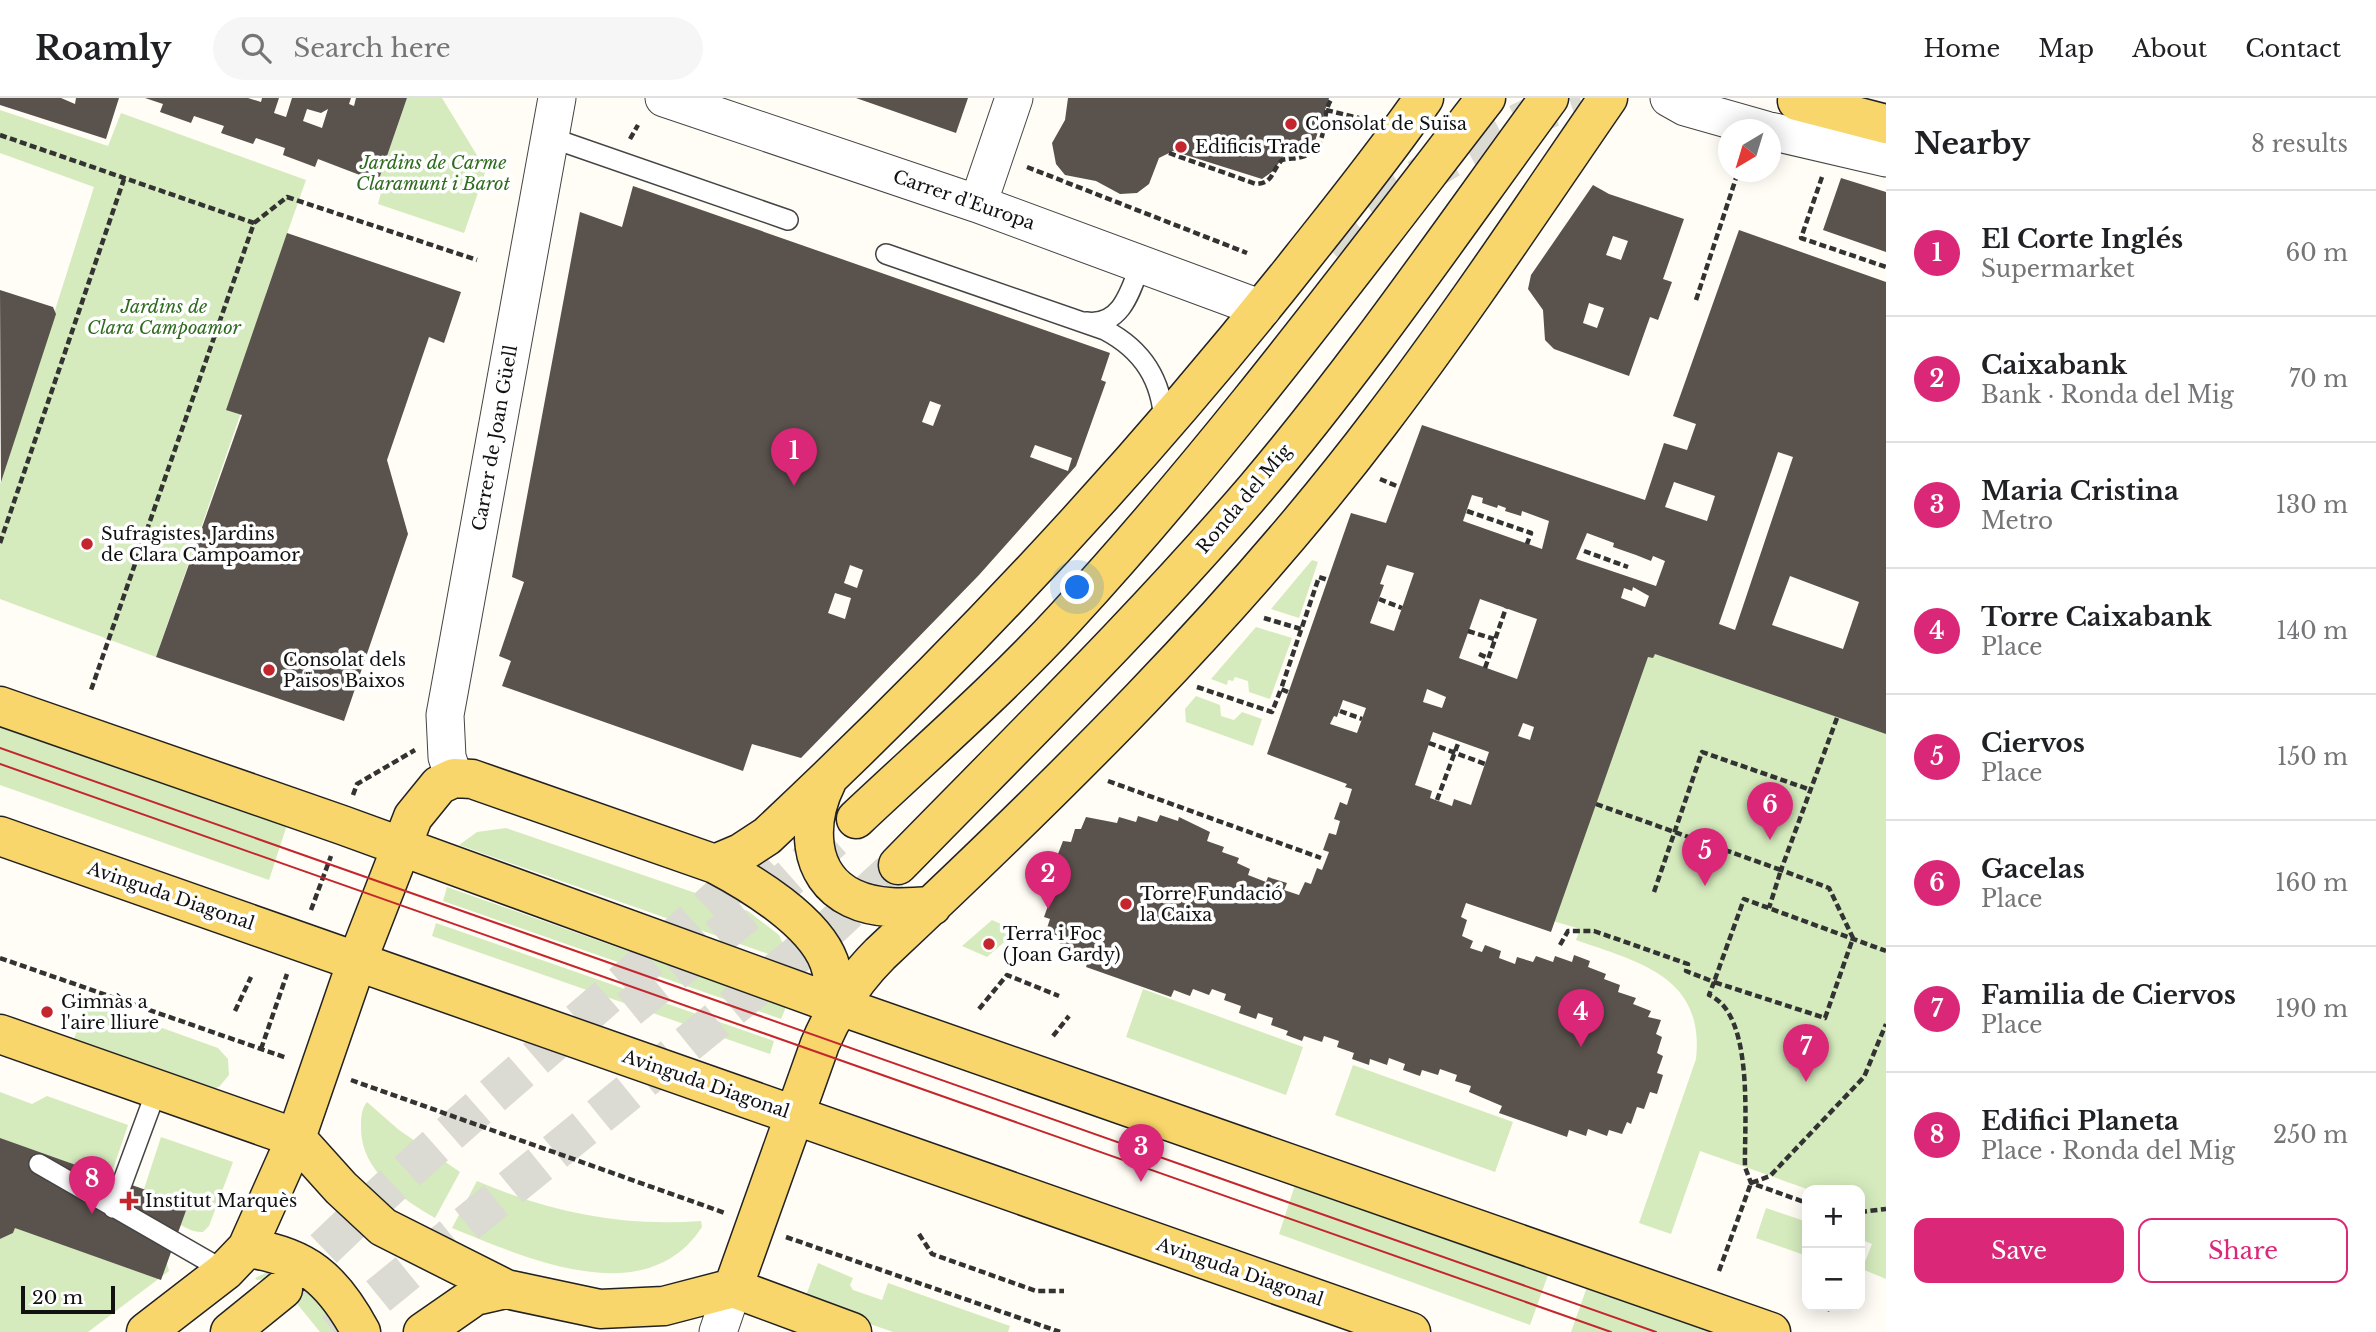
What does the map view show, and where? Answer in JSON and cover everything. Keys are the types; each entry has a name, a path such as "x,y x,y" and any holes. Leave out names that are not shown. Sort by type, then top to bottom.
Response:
{"main road":[{"path":"715,864 741,853 767,836 949,660 1164,426 1262,309 1385,154 1424,98"},
{"path":"1348,277 1456,98"},
{"path":"856,819 1064,620 1259,392 1486,98"},
{"name":"Ronda del Mig","path":"898,865 1116,645 1256,487 1351,370 1549,98"},
{"path":"1351,370 1416,308 1521,177 1580,98"},
{"path":"733,1288 837,1005 869,965 1015,828 1157,681 1317,500 1422,365 1608,98"},
{"path":"1797,101 1886,124"},
{"path":"0,706 342,825 837,1005 1771,1332"},
{"path":"832,774 822,791 811,831 813,844 826,875 845,894 873,905 932,906"},
{"path":"146,1332 236,1259 296,1138 357,961 401,847 421,804 439,785 454,778 472,779 715,864 778,902 822,950 829,963 837,1005"},
{"name":"Avinguda Diagonal","path":"0,836 1411,1332"},
{"path":"0,1034 296,1138 341,1188 383,1227 506,1289 600,1308 664,1306 733,1288 852,1332"},
{"path":"236,1259 284,1254 301,1261 335,1291 361,1332"},
{"path":"230,1332 283,1289"},
{"path":"445,1322 475,1296 506,1289"}],"street":[{"name":"Carrer de Joan Güell","path":"454,778 447,757 445,715 557,98"},
{"name":"Carrer d'Europa","path":"664,98 978,204 1262,309"},
{"path":"978,204 1014,98"},
{"path":"1669,98 1685,107 1728,119"},
{"path":"1781,133 1886,158"},
{"path":"718,1332 733,1288"}],"lane":[{"path":"549,137 788,220"},
{"path":"886,254 1075,320 1128,342 1143,359 1163,399 1164,426"},
{"path":"1075,320 1096,323 1116,316 1128,297 1141,263"},
{"path":"113,1208 157,1089"},
{"path":"39,1164 113,1208 236,1259"}],"path":[{"path":"1169,153 1256,184 1263,183 1272,178 1282,160 1305,156 1318,146 1325,130 1326,110 1332,98"},
{"path":"1326,110 1359,118"},
{"path":"0,135 254,223"},
{"path":"1027,167 1247,253"},
{"path":"1822,177 1801,238 1886,267"},
{"path":"0,543 124,179"},
{"path":"1696,300 1735,182"},
{"path":"90,692 254,223 287,197 477,260"},
{"path":"1376,477 1399,487"},
{"path":"1467,510 1531,533 1527,544"},
{"path":"1584,551 1628,567"},
{"path":"1210,692 1272,712 1320,578 1328,580"},
{"path":"1379,599 1402,608"},
{"path":"1485,668 1506,608"},
{"path":"1274,621 1301,629"},
{"path":"1468,631 1494,639"},
{"path":"1479,654 1488,658"},
{"path":"1281,689 1288,692"},
{"path":"1340,710 1362,719"},
{"path":"1769,908 1837,718"},
{"path":"1437,800 1459,741"},
{"path":"1429,743 1485,764"},
{"path":"1654,891 1702,752 1811,790"},
{"path":"261,1049 357,784 391,762"},
{"path":"1115,785 1321,858"},
{"path":"1560,945 1568,931 1594,931 1688,964 1686,971 1714,982 1825,1018 1853,938 1829,888 1596,804"},
{"path":"1719,1271 1751,1184 1745,1167 1743,1059 1723,1004 1709,995 1744,899 1886,951"},
{"path":"0,958 295,1061"},
{"path":"979,1009 1007,975 1059,996"},
{"path":"235,1011 251,977"},
{"path":"1053,1035 1069,1016"},
{"path":"1751,1184 1770,1176 1864,1077 1886,1024"},
{"path":"361,1083 716,1210"},
{"path":"1751,1184 1802,1201"},
{"path":"1865,1211 1886,1209"},
{"path":"919,1234 932,1254 1036,1291 1064,1291"},
{"path":"784,1236 1060,1332"}],"green space":[{"name":"Jardins de Carme Claramunt i Barot","path":"407,98 442,98 486,170 464,233 378,204 383,185 378,182"},
{"name":"Jardins de Clara Campoamor","path":"0,110 108,146 121,113 306,180 266,293 260,358 156,657 0,599 0,484 94,187 0,153"},
{"path":"1312,560 1318,562 1299,618 1271,609"},
{"path":"1256,627 1292,638 1270,699 1249,692 1248,681 1235,677 1233,681 1228,680 1227,685 1211,679"},
{"path":"1649,647 1886,732 1886,1279 1865,1270 1865,1262 1872,1244 1865,1241 1865,1185 1802,1185 1802,1187 1700,1151 1671,1234 1639,1223 1696,1059 1696,1031 1690,1008 1678,991 1663,977 1644,965 1576,940 1580,929 1553,921"},
{"path":"1196,696 1220,705 1221,716 1234,720 1242,712 1262,719 1253,746 1186,722 1185,709"},
{"path":"0,725 287,825 269,880 0,785"},
{"path":"506,828 748,911 779,935 791,962 459,845 477,832"},
{"path":"447,887 786,1007 781,1019 443,901"},
{"path":"992,920 1017,931 987,957 962,946"},
{"path":"436,923 774,1041 770,1054 432,936"},
{"path":"1143,989 1303,1047 1286,1095 1126,1037"},
{"path":"87,1001 218,1048 228,1059 229,1075 219,1087 206,1090 73,1042"},
{"path":"1353,1065 1513,1122 1495,1172 1335,1115"},
{"path":"0,1092 32,1104 47,1096 128,1125 113,1169 104,1177 0,1143"},
{"path":"367,1102 399,1130 460,1172 435,1218 397,1193 368,1158 361,1128 362,1111"},
{"path":"161,1137 233,1162 209,1226 203,1232 187,1228 170,1217 154,1203 144,1189"},
{"path":"477,1181 532,1201 586,1215 643,1222 701,1221 702,1227 678,1253 650,1268 618,1273 584,1271 549,1264 452,1228"},
{"path":"1295,1185 1548,1275 1530,1325 1279,1234"},
{"path":"28,1188 166,1260 169,1271 88,1332 0,1332 0,1239 13,1233"},
{"path":"1766,1208 1802,1220 1802,1254 1756,1238"},
{"path":"818,1263 853,1278 850,1285 853,1290 882,1300 888,1283 1010,1326 1008,1332 893,1332 804,1301"},
{"path":"270,1271 294,1271 350,1332 320,1332 290,1295 267,1279 255,1278"},
{"path":"1587,1287 1715,1332 1571,1332"}],"building":[{"path":"0,98 61,98 75,104 76,98 119,98 106,139 0,105"},
{"path":"145,98 248,98 261,102 262,98 279,98 274,113 286,117 292,98 351,98 349,104 354,106 356,98 407,98 378,182 318,159 315,167 283,155 285,148 256,138 253,144 221,133 224,126 194,116 191,123 160,112 163,104","holes":["307,109 321,113 328,109 322,128 303,121"]},
{"path":"856,98 968,98 956,133"},
{"name":"Edificis Trade","path":"1068,98 1329,98 1315,141 1300,152 1286,153 1273,171 1262,179 1173,151 1159,158 1149,184 1137,193 1120,194 1096,181 1065,175 1056,164 1052,143 1065,120"},
{"path":"1841,178 1886,192 1886,252 1823,230"},
{"path":"1593,185 1609,194 1684,219 1663,279 1672,282 1658,320 1650,317 1629,376 1554,349 1545,340 1543,310 1528,289 1531,275","holes":["1613,236 1628,241 1621,260 1606,255","1589,303 1604,308 1597,328 1583,323"]},
{"path":"633,186 1110,353 1101,380 1106,382 1076,466 979,575 801,758 752,744 743,771 502,686 511,661 499,656 524,582 512,577 580,212 622,227","holes":["930,401 941,405 933,426 922,422","1035,445 1072,458 1068,471 1030,457","850,565 863,570 857,588 844,583","835,593 851,598 845,619 828,613"]},
{"path":"1739,230 1886,282 1886,734 1655,654 1653,658 1648,657 1551,932 1466,903 1461,917 1467,920 1462,936 1473,941 1470,948 1482,952 1485,945 1501,951 1499,958 1515,964 1517,957 1533,962 1536,956 1553,962 1555,956 1572,962 1574,955 1590,961 1588,967 1606,974 1604,979 1620,985 1618,992 1636,998 1633,1004 1651,1011 1648,1017 1661,1020 1656,1034 1662,1037 1657,1053 1663,1056 1657,1073 1663,1075 1657,1094 1650,1092 1644,1109 1637,1107 1631,1124 1627,1122 1622,1134 1609,1130 1607,1136 1588,1129 1586,1136 1569,1130 1567,1137 1499,1113 1502,1106 1469,1092 1471,1086 1455,1081 1457,1075 1440,1069 1438,1075 1422,1070 1420,1076 1403,1070 1405,1064 1389,1058 1387,1065 1370,1059 1369,1065 1352,1059 1354,1053 1337,1047 1339,1041 1324,1036 1322,1042 1304,1036 1302,1041 1286,1035 1288,1031 1271,1025 1273,1018 1258,1013 1256,1019 1239,1013 1241,1006 1224,1000 1226,994 1212,989 1209,995 1193,989 1190,996 1174,990 1171,997 1086,967 1088,961 1071,955 1073,948 1056,942 1058,936 1046,931 1050,919 1044,917 1050,900 1043,898 1050,880 1043,878 1050,858 1056,859 1063,841 1071,842 1075,829 1081,829 1086,817 1117,823 1119,817 1136,822 1138,816 1157,822 1160,815 1178,821 1179,817 1210,832 1207,841 1224,847 1222,852 1239,858 1237,863 1250,869 1248,875 1266,882 1268,877 1287,883 1284,890 1299,895 1305,882 1311,884 1317,868 1322,870 1329,852 1323,850 1329,833 1336,835 1340,821 1334,819 1340,802 1347,805 1352,789 1345,787 1347,784 1267,754 1351,513 1386,523 1422,425 1645,500 1664,443 1687,450 1696,424 1673,416","holes":["1778,452 1793,457 1735,630 1719,624","1674,482 1715,496 1707,521 1665,507","1472,495 1483,498 1482,503 1506,508 1505,511 1521,516 1522,511 1549,521 1542,549 1463,521","1587,533 1614,543 1613,547 1651,561 1653,556 1665,561 1656,586 1576,559","1387,565 1414,573 1394,631 1370,623 1384,585 1380,584","1790,576 1859,602 1843,649 1772,625","1633,587 1649,596 1645,607 1621,598 1624,588 1632,591","1480,599 1537,619 1517,679 1459,658","1427,689 1446,697 1442,708 1423,702","1343,700 1366,708 1357,733 1330,724 1334,716 1337,717","1523,723 1534,727 1530,740 1518,736","1433,732 1489,752 1471,805 1454,799 1452,806 1430,798 1432,791 1415,785"]},
{"path":"287,233 461,292 444,343 429,337 387,460 408,534 344,721 156,657 242,415 226,410"},
{"path":"0,290 53,307 56,314 1,482"},
{"path":"0,1138 188,1205 161,1280 15,1228 13,1233 0,1239"}],"tunnel":[{"path":"1324,243 1371,207 1459,154 1498,132 1580,98"},
{"path":"629,1009 778,888 856,819"},
{"path":"283,1289 400,1178 764,855"},
{"path":"334,1332 830,928 898,865"}],"tram line":[{"path":"0,748 1656,1332"},
{"path":"0,764 1611,1332"}],"place":[{"name":"Consolat de Suïsa","path":"1291,124"},
{"name":"Edificis Trade","path":"1181,147"},
{"name":"El Corte Inglés","path":"794,486"},
{"name":"Sufragistes. Jardins de Clara Campoamor","path":"87,544"},
{"name":"Consolat dels Països Baixos","path":"269,670"},
{"name":"Gacelas","path":"1770,840"},
{"name":"Ciervos","path":"1705,886"},
{"name":"Torre Fundació la Caixa","path":"1126,904"},
{"name":"Caixabank","path":"1048,909"},
{"name":"Terra i Foc (Joan Gardy)","path":"989,944"},
{"name":"Gimnàs a l'aire lliure","path":"47,1012"},
{"name":"Torre Caixabank","path":"1581,1047"},
{"name":"Familia de Ciervos","path":"1806,1082"},
{"name":"Maria Cristina","path":"1141,1182"},
{"name":"Institut Marquès","path":"129,1201"},
{"name":"Edifici Planeta","path":"92,1214"}]}
